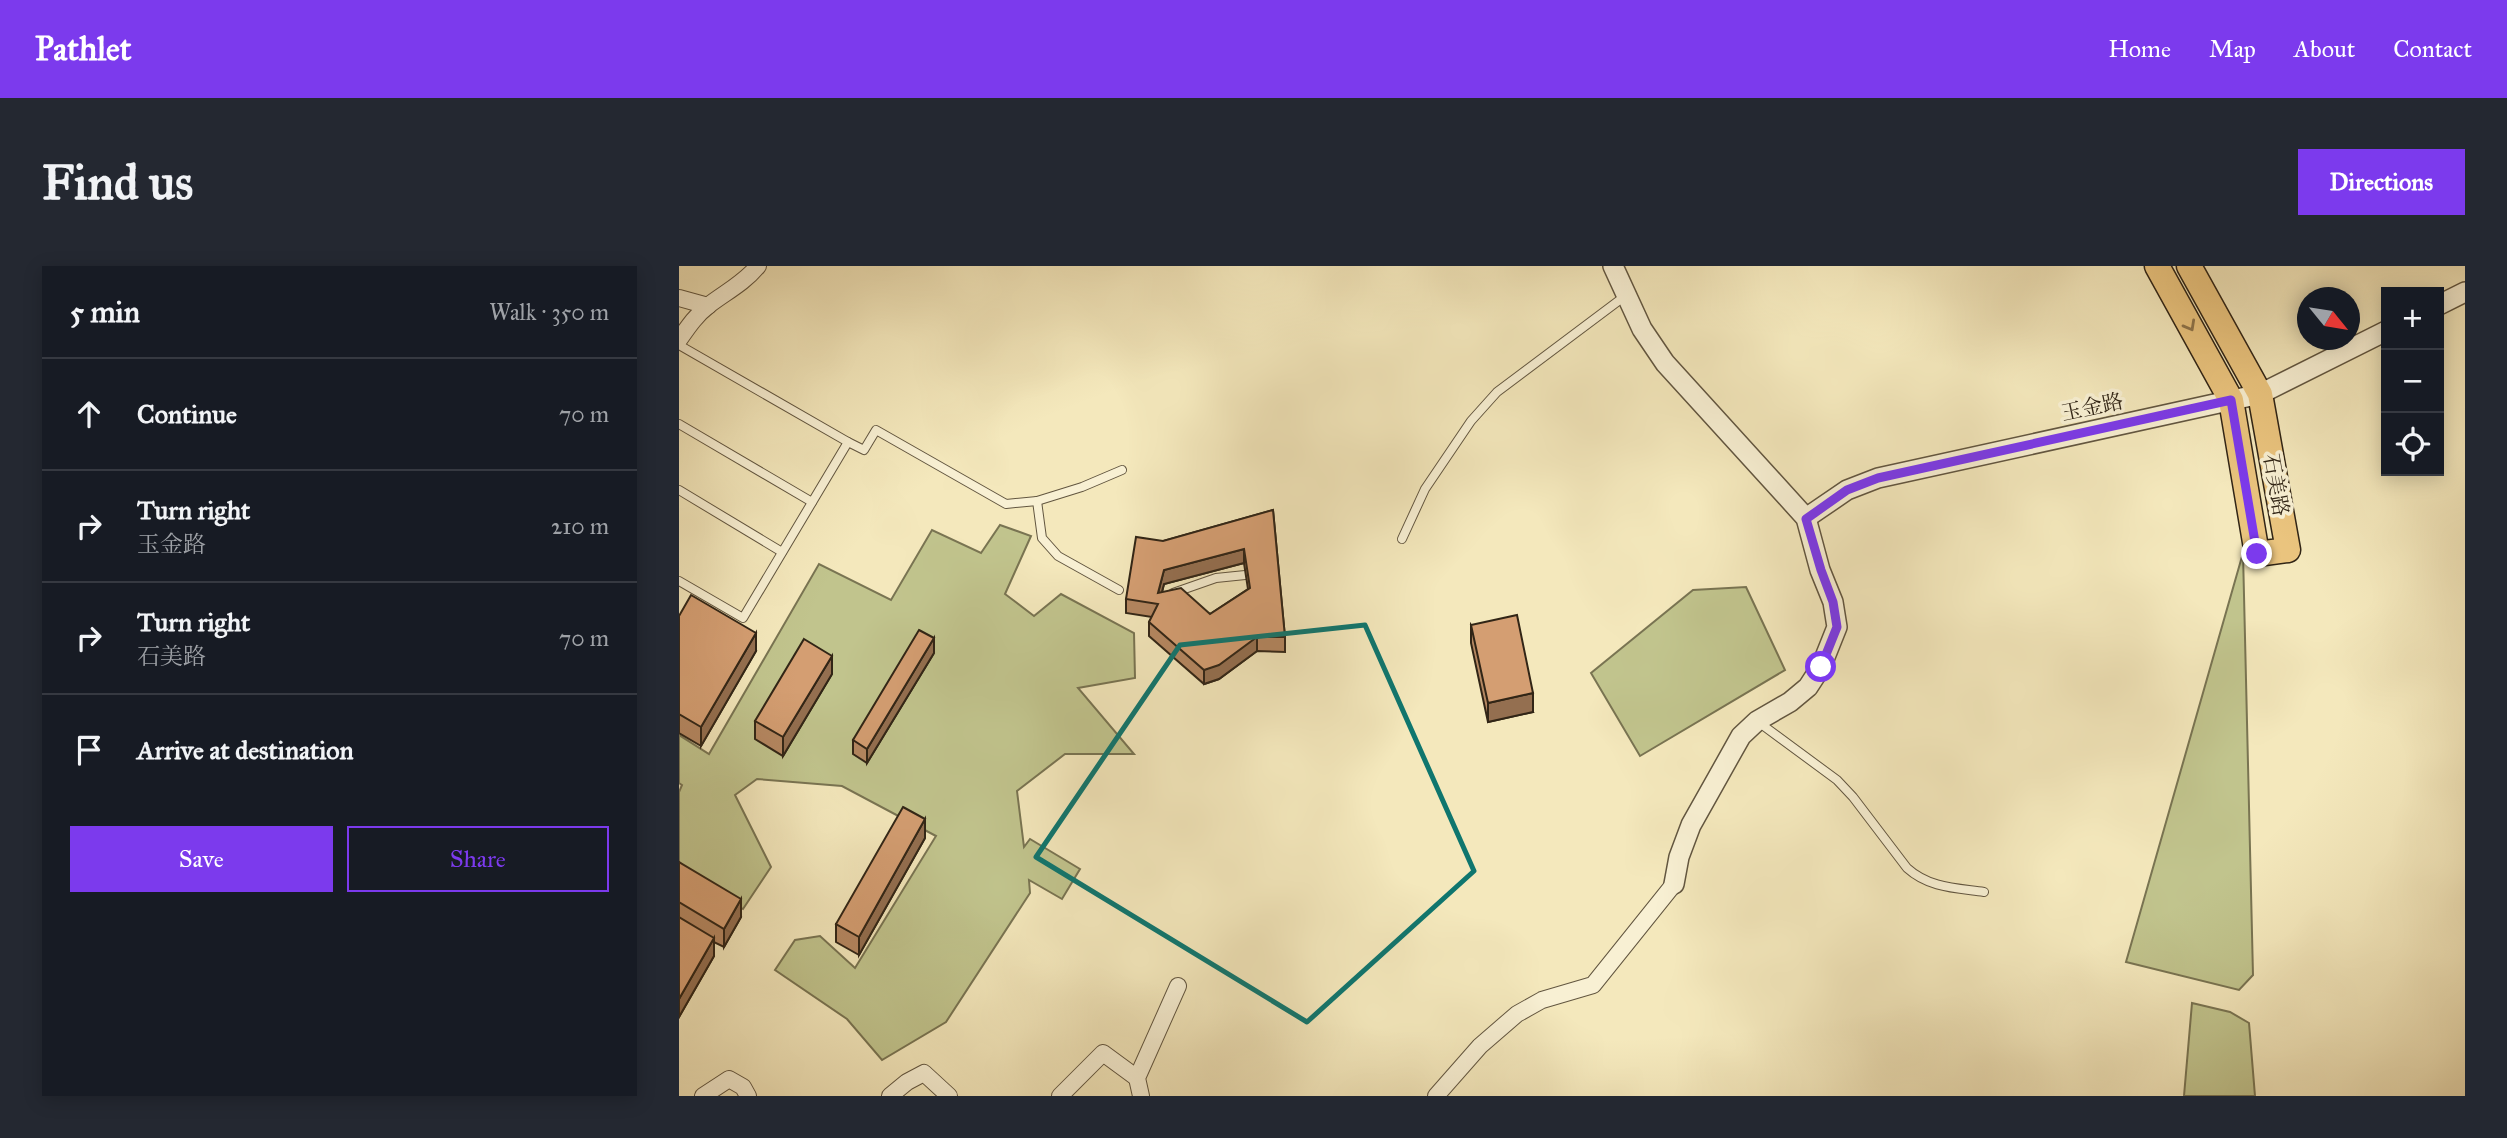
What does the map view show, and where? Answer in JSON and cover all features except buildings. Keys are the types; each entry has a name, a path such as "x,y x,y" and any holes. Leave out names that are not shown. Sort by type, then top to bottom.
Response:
{"main road":[{"name":"石美路","path":"2157,266 2231,400 2257,554 2288,550 2260,394 2189,266"}],"street":[{"path":"679,343 693,319 740,284 758,266"},
{"path":"1436,1096 1480,1046 1517,1014 1542,1000 1593,985 1674,884 1679,857 1691,825 1741,736 1757,721 1790,702 1808,687 1821,667 1837,627 1833,602 1806,519 1665,363 1642,329 1613,266"},
{"path":"2444,302 2465,292"},
{"path":"679,298 708,306"},
{"name":"玉金路","path":"1806,519 1847,490 1878,478 2260,394 2381,334"},
{"path":"1141,1096 1137,1078 1178,986"},
{"path":"1060,1096 1103,1053 1137,1078"},
{"path":"890,1096 907,1082 925,1073 949,1096"},
{"path":"703,1096 729,1079 743,1087 748,1096"}],"lane":[{"path":"1402,539 1425,489 1471,421 1497,392 1625,296"},
{"path":"679,343 864,450 876,430 1006,504 1037,501 1082,487 1122,470"},
{"path":"679,424 812,502"},
{"path":"679,581 743,618 848,442"},
{"path":"679,490 782,552"},
{"path":"1037,501 1042,538 1058,556 1119,590"},
{"path":"1167,599 1175,591 1216,578 1258,574"},
{"path":"1757,721 1836,779 1918,878 1931,884 1984,892"}],"highlighted area":[{"path":"1365,625 1474,871 1307,1022 1036,857 1180,645"}],"green space":[{"path":"1000,525 1031,536 1005,594 1034,616 1061,594 1134,633 1135,678 1078,688 1134,754 1065,754 1017,791 1024,847 1030,839 1080,869 1062,899 1029,880 1030,893 946,1022 882,1060 847,1019 775,970 795,940 820,936 855,968 936,836 842,786 757,779 735,795 771,867 743,909 679,871 679,792 682,785 679,783 679,735 709,754 819,564 891,600 932,530 981,553"},
{"path":"2243,553 2253,975 2239,990 2126,962"},
{"path":"1746,587 1785,670 1640,756 1591,673 1693,590"},
{"path":"2192,1003 2230,1012 2249,1023 2255,1096 2184,1096"}],"route":[{"path":"1821,667 1837,627 1833,602 1806,519 1847,490 1878,478 2231,400 2257,554"}]}
